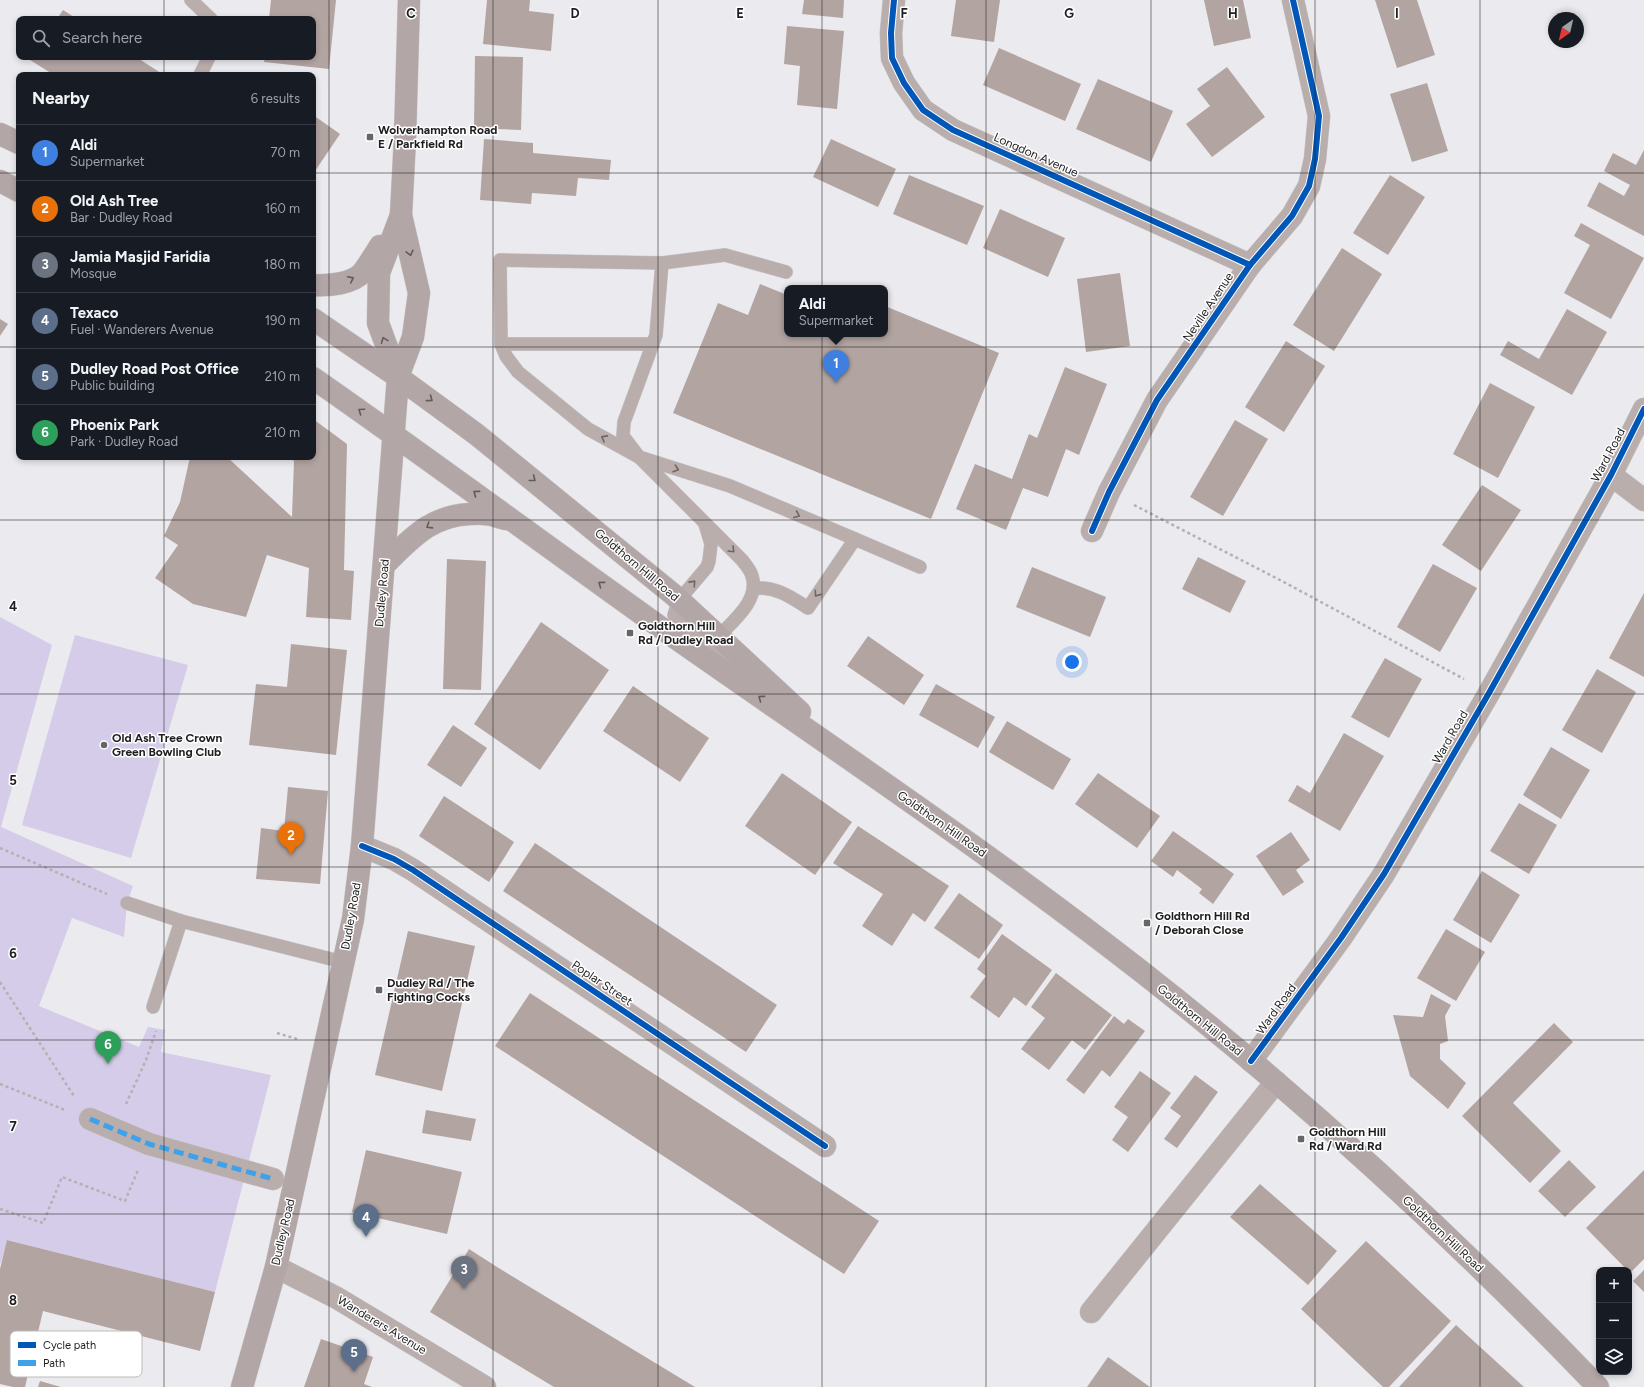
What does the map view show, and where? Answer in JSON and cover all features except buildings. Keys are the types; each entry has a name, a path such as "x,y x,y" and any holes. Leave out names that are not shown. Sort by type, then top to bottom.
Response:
{"main road":[{"path":"398,376 378,323 379,273 400,215 406,138 410,0"},
{"path":"0,134 16,142"},
{"path":"0,181 16,189"},
{"path":"316,285 329,286 344,282 362,273 400,215"},
{"path":"398,376 413,337 419,293 400,215"},
{"name":"Goldthorn Hill Road","path":"316,321 398,376 461,422 679,600 862,768"},
{"name":"Dudley Road","path":"242,1387 276,1267 342,962 353,919 362,846 385,564 398,376"},
{"name":"Goldthorn Hill Road","path":"316,380 741,684 1020,879 1144,974 1276,1082 1363,1159 1502,1290 1598,1387"},
{"path":"385,564 427,526 454,515 489,513 519,525"}],"street":[{"name":"Longdon Avenue","path":"894,0 891,32 892,58 904,82 923,110 953,130 1250,265"},
{"name":"Neville Avenue","path":"1092,531 1109,492 1157,400 1250,265 1292,216 1310,186 1320,116 1293,0"},
{"name":"Ward Road","path":"1251,1061 1341,938 1384,874 1489,693 1611,475 1644,410"},
{"path":"1611,475 1644,500"},
{"name":"Poplar Street","path":"362,846 394,859 413,870 825,1146"},
{"path":"1090,1312 1276,1082"},
{"path":"90,1120 149,1144 273,1180"},
{"name":"Wanderers Avenue","path":"276,1267 337,1298 485,1387"}],"lane":[{"path":"191,0 208,16"},
{"path":"202,72 208,60"},
{"path":"786,272 725,255 662,263 500,260 501,344 506,356 518,372 531,384 588,429 639,457 730,486 920,567"},
{"path":"662,263 656,335 624,422 623,436 639,457 742,560 752,575 754,588 750,601 719,636"},
{"path":"501,344 653,344"},
{"path":"705,522 711,544 709,561 707,567 679,600 674,615 678,622 734,664 741,684"},
{"path":"754,588 769,588 788,594 808,608 856,539"},
{"path":"127,903 181,921 342,962"},
{"path":"153,1008 181,921"}],"path":[{"path":"1109,492 1280,580 1489,693"},
{"path":"0,848 127,903"},
{"path":"0,982 90,1120"},
{"path":"114,1130 146,1060 159,1024"},
{"path":"277,1033 302,1041"},
{"path":"0,1084 90,1120"},
{"path":"0,1209 43,1223 62,1177 125,1201 149,1144"}],"shaded area":[{"path":"0,617 52,645 1,827 133,886 127,903 124,937 72,918 39,1006 139,1047 148,1027 165,1030 161,1052 271,1075 215,1292 8,1240 0,1265"},
{"name":"Old Ash Tree Crown Green Bowling Club","path":"75,635 188,665 131,858 22,825"}],"marked path":[{"path":"90,1119 149,1144 273,1179"}],"cycle path":[{"path":"894,0 891,33 892,58 904,83 923,110 953,130 1250,265"},
{"path":"1092,531 1109,492 1157,400 1250,265 1292,216 1309,186 1315,159 1319,116 1293,0"},
{"path":"1251,1061 1341,938 1384,874 1489,693 1611,475 1644,409"},
{"path":"362,846 394,859 413,870 825,1146"}],"place":[{"name":"Wolverhampton Road E / Parkfield Rd","path":"370,137"},
{"name":"Aldi","path":"836,383"},
{"name":"Goldthorn Hill Rd / Dudley Road","path":"630,633"},
{"name":"Old Ash Tree Crown Green Bowling Club","path":"104,745"},
{"name":"Old Ash Tree","path":"291,855"},
{"name":"Goldthorn Hill Rd / Deborah Close","path":"1147,923"},
{"name":"Dudley Rd / The Fighting Cocks","path":"379,990"},
{"name":"Phoenix Park","path":"108,1064"},
{"name":"Goldthorn Hill Rd / Ward Rd","path":"1301,1139"},
{"name":"Texaco","path":"366,1237"},
{"name":"Jamia Masjid Faridia","path":"464,1289"},
{"name":"Dudley Road Post Office","path":"354,1372"}]}
